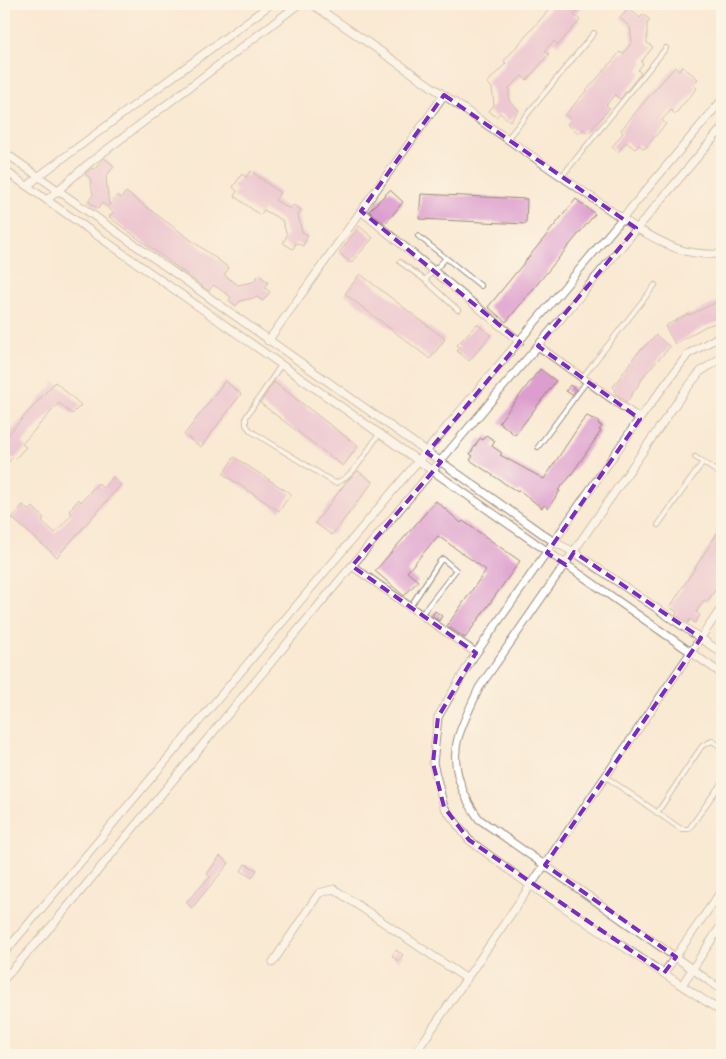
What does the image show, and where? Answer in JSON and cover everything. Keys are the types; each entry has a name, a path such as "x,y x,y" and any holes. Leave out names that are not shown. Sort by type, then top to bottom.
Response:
{"street":[{"path":"28,186 271,4"},
{"path":"47,200 88,164 299,4"},
{"path":"312,4 636,228 674,249 699,254 722,254"},
{"path":"268,341 444,95"},
{"path":"4,953 427,453 722,100"},
{"path":"4,979 55,922 352,566 722,128"},
{"path":"4,152 554,542 574,552 722,654"},
{"path":"4,170 722,674"},
{"path":"361,211 520,342"},
{"path":"722,334 688,354 640,419 476,654 438,717 433,763 444,807 469,840 722,1012"},
{"path":"538,346 640,419"},
{"path":"722,357 700,372 684,392 479,688 457,740 456,768 466,800 479,819 722,990"},
{"path":"352,566 476,654"},
{"path":"414,1055 722,607"},
{"path":"273,962 319,893 334,889 466,979"},
{"path":"664,974 722,890"},
{"path":"682,985 691,968 722,924"}],"lane":[{"path":"507,139 594,33"},
{"path":"562,177 666,48"},
{"path":"418,236 481,286"},
{"path":"425,280 446,258"},
{"path":"400,262 425,280 458,310"},
{"path":"538,447 655,285"},
{"path":"281,365 246,417 246,425 251,431 334,483 341,482 352,471 379,434"},
{"path":"695,457 722,475"},
{"path":"658,525 703,462"},
{"path":"410,607 440,561 443,559 447,561 456,570 421,615"},
{"path":"657,813 702,746 712,740 720,746 722,752"},
{"path":"606,776 681,829 689,829 722,782"}],"highlighted area":[{"path":"444,95 636,228 538,346 640,419 547,553 566,565 574,552 701,638 545,865 676,957 664,973 469,840 444,807 433,763 438,717 476,653 352,566 441,462 427,453 520,342 361,211"}],"building":[{"path":"554,4 584,4 574,15 580,20 558,45 554,41 545,51 549,54 527,80 522,76 509,88 509,101 519,110 510,121 500,113 496,117 489,111 494,105 492,88 487,83 506,63 504,61"},
{"path":"629,8 640,18 643,14 650,20 647,24 647,43 653,47 641,62 643,64 638,70 641,73 620,99 615,95 606,105 610,108 588,133 583,129 579,134 567,124 571,120 565,115 620,52 623,54 632,42 630,27 620,18"},
{"path":"682,66 698,79 693,85 697,88 675,114 671,110 662,120 666,124 644,149 639,145 635,149 626,142 618,152 612,147 623,133 621,130 675,67 679,70"},
{"path":"104,158 114,166 106,177 109,206 117,195 121,198 126,192 229,268 224,275 238,285 253,282 259,275 268,282 265,288 270,292 263,301 257,297 240,301 236,306 229,300 231,297 213,285 209,291 109,217 113,212 102,203 98,209 88,201 93,195 90,178 85,174 92,168 95,169"},
{"path":"251,171 280,193 275,200 290,209 293,205 301,210 298,215 302,232 308,235 303,246 296,243 293,249 283,243 287,235 282,220 264,210 260,215 234,196 237,191 233,187 242,174 246,177"},
{"path":"390,190 403,202 385,224 369,211"},
{"path":"421,194 527,199 526,224 419,219"},
{"path":"576,199 595,214 506,322 488,307"},
{"path":"359,226 373,238 351,263 339,253"},
{"path":"360,274 445,339 430,359 345,294"},
{"path":"722,300 722,321 706,326 675,344 665,326"},
{"path":"477,324 491,335 469,361 457,351 460,348 457,345"},
{"path":"656,335 670,347 646,373 627,402 614,393 616,390 613,387 635,356"},
{"path":"540,369 556,381 515,435 499,422"},
{"path":"225,381 241,394 201,447 184,435"},
{"path":"55,382 81,405 72,414 59,403 22,444 26,447 4,467 4,439"},
{"path":"274,382 358,446 343,466 260,403"},
{"path":"570,385 576,390 572,395 566,391"},
{"path":"587,416 599,422 598,424 602,426 599,430 601,431 569,478 558,490 560,491 548,508 544,505 542,508 519,490 518,492 470,460 473,456 470,454 480,438 483,440 486,435 495,441 492,446 502,453 500,455 544,479"},
{"path":"234,457 291,494 279,511 223,474"},
{"path":"358,471 373,482 332,535 315,523 347,481"},
{"path":"113,477 121,485 57,557 12,518 23,505 29,511 33,507 44,518 42,521 55,533 72,514 69,511 79,499 81,502 98,483 103,488"},
{"path":"436,501 461,523 463,521 520,561 465,638 447,626 486,570 438,536 407,572 418,581 404,596 375,571"},
{"path":"718,532 722,535 722,580 707,602 704,600 696,612 700,615 695,623 690,619 688,623 676,615 677,612 670,607"},
{"path":"435,611 442,616 439,621 432,616"},
{"path":"220,856 229,863 192,908 186,902 210,877 207,874"},
{"path":"245,864 257,870 252,878 241,871"},
{"path":"396,950 403,955 398,961 392,956"}]}
